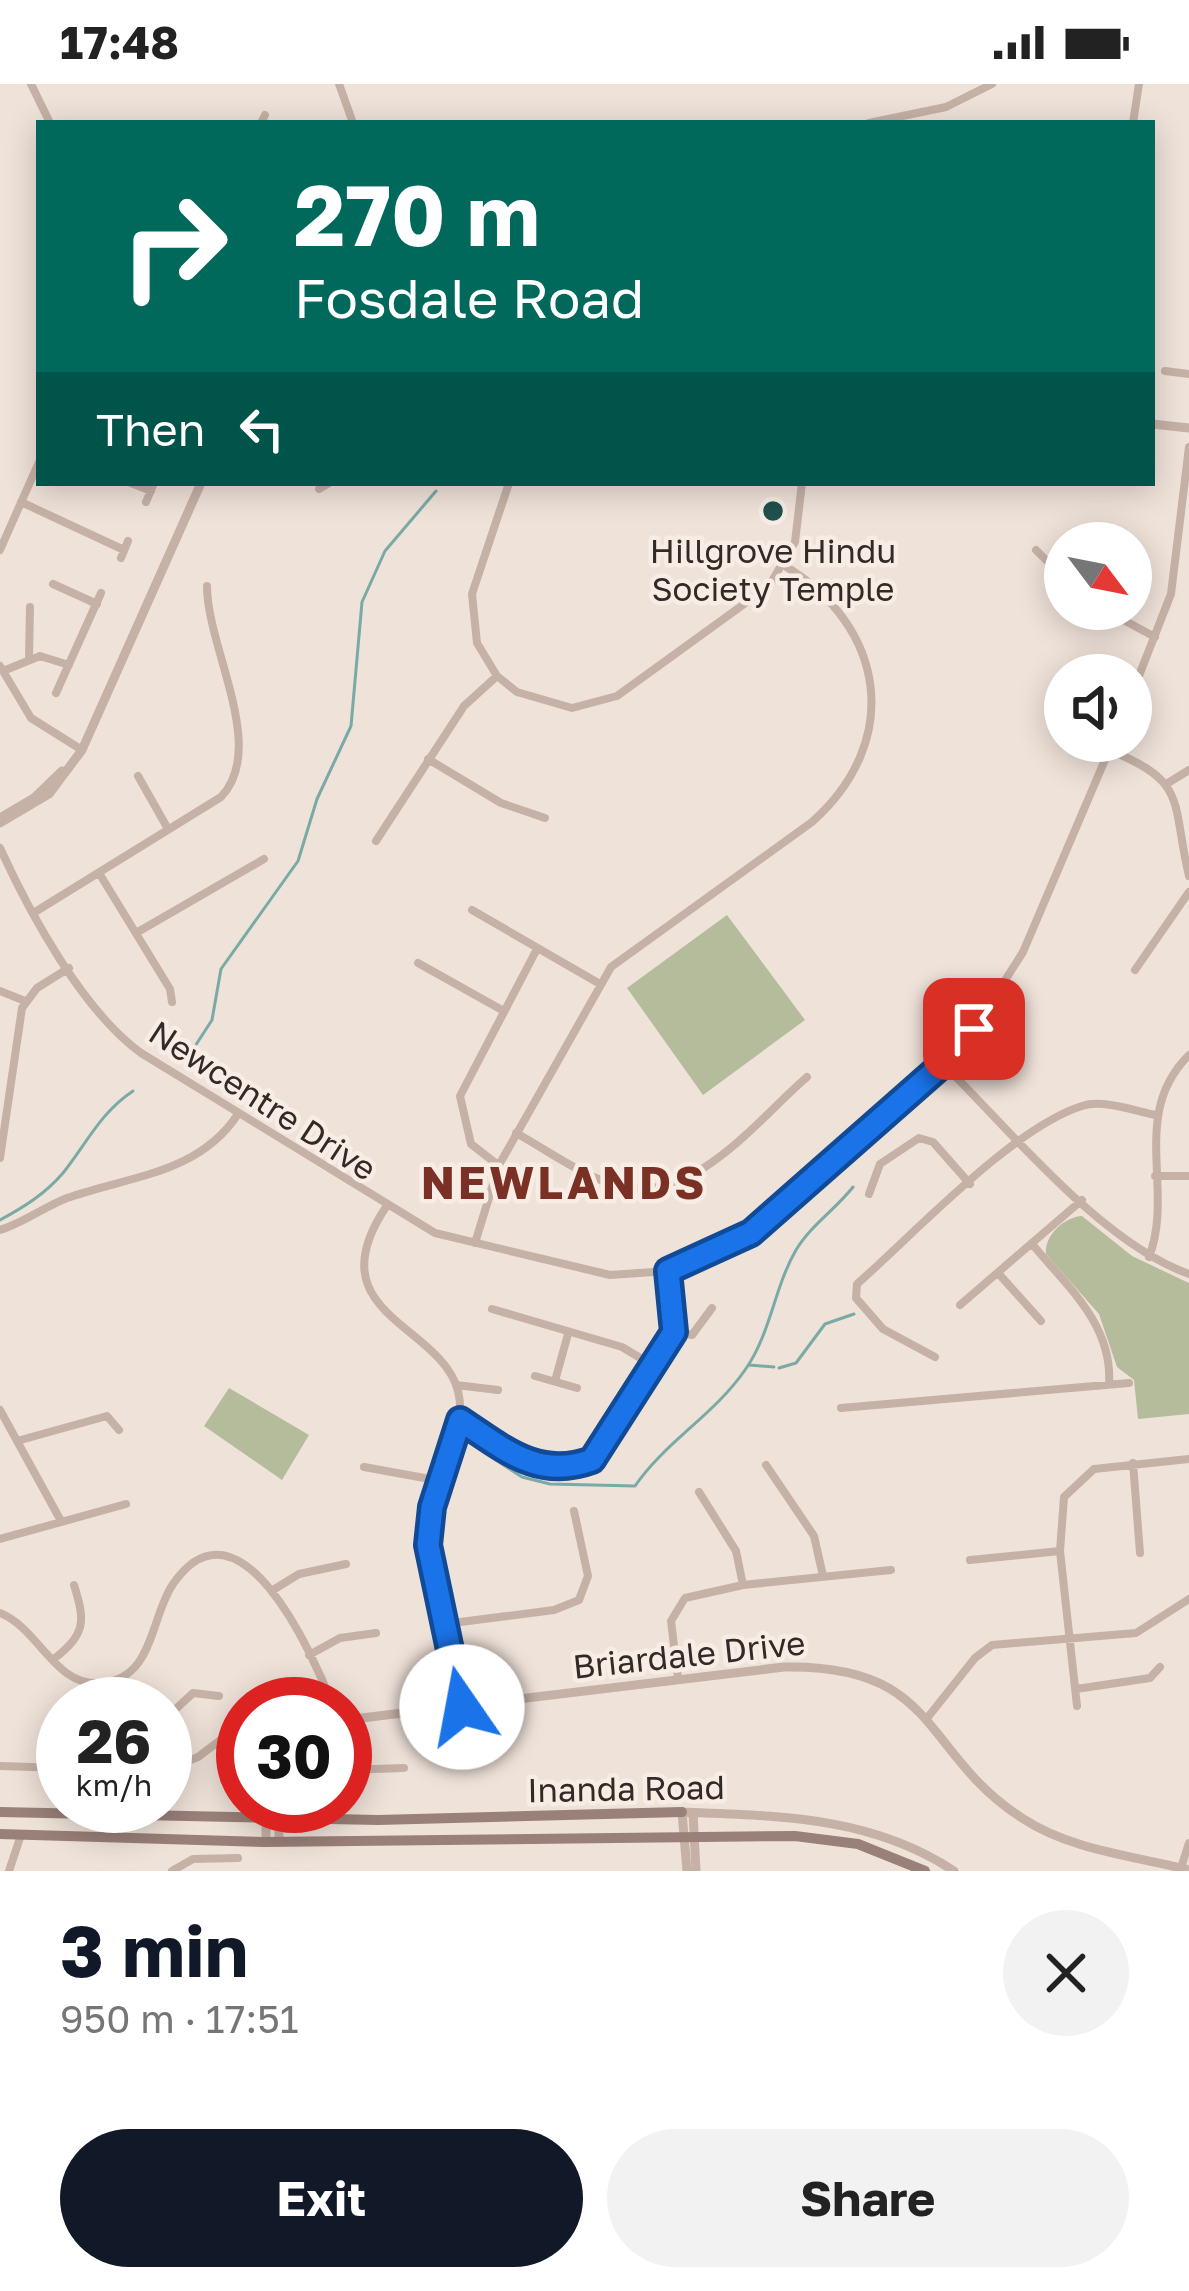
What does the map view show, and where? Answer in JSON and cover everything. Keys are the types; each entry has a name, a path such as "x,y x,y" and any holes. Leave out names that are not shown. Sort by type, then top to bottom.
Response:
{"main road":[{"name":"Inanda Road","path":"0,1812 216,1812"},
{"name":"Inanda Road","path":"372,1812 688,1813"},
{"name":"Inanda Road","path":"0,1834 272,1841 837,1839 925,1871"}],"street":[{"path":"31,84 49,120"},
{"path":"339,84 351,120"},
{"path":"883,120 946,107 992,84"},
{"path":"1133,120 1139,84"},
{"path":"1165,371 1189,374"},
{"path":"1155,424 1189,428"},
{"path":"1148,654 1171,594 1189,447"},
{"path":"0,550 36,469"},
{"path":"0,820 51,783 82,745 200,486"},
{"path":"319,490 325,486"},
{"path":"508,486 474,581 470,608 477,643 497,676 536,701 592,706 617,696 748,604 785,566 795,542 802,486"},
{"path":"146,502 153,487"},
{"path":"21,502 124,550"},
{"path":"1036,550 1044,558"},
{"path":"475,1243 499,1165 600,984 626,953 831,806 859,762 872,710 865,658 835,603 785,566"},
{"path":"53,584 97,604"},
{"path":"35,912 220,797 241,761 207,586"},
{"path":"56,693 101,593"},
{"path":"28,658 30,607"},
{"path":"1142,630 1155,637"},
{"path":"69,664 28,658 1,669 31,718 82,745"},
{"path":"376,841 464,706 497,676"},
{"path":"428,759 501,802 545,818"},
{"name":"Newcentre Drive","path":"0,848 69,968 120,1036 386,1208 435,1233 610,1275 668,1271 751,1233 943,1064 1018,961 1104,762"},
{"path":"1141,762 1168,783 1189,876"},
{"path":"1168,783 1189,770"},
{"path":"138,776 168,829"},
{"path":"136,933 264,859"},
{"path":"99,873 170,989 172,1002"},
{"path":"1136,970 1189,892"},
{"path":"472,910 600,984"},
{"path":"499,1165 471,1144 460,1106 464,1080 537,950"},
{"path":"418,963 502,1010"},
{"path":"0,1158 26,1001 69,968"},
{"path":"0,991 26,1001"},
{"path":"1149,1257 1159,1226 1156,1115 1170,1081 1189,1055"},
{"path":"943,1064 1082,1200 1149,1257 1189,1274"},
{"path":"516,1133 599,1179 622,1187 661,1188 703,1168 807,1077"},
{"path":"935,1357 880,1326 856,1298 857,1284 1021,1140 1088,1105 1156,1115"},
{"path":"0,1230 61,1201 187,1162 219,1140 238,1114"},
{"path":"868,1194 880,1164 920,1138 933,1142 970,1184"},
{"path":"1155,1176 1189,1176"},
{"path":"960,1305 1082,1200"},
{"path":"386,1208 367,1251 374,1296 394,1323 444,1366 456,1385 460,1420 440,1481 428,1545 462,1707"},
{"path":"1032,1244 1096,1322 1106,1347 1109,1384"},
{"path":"460,1420 531,1466 575,1466 592,1460 674,1332 668,1271"},
{"path":"998,1273 1041,1322"},
{"path":"674,1332 694,1334 712,1307"},
{"path":"492,1309 622,1348 652,1365"},
{"path":"555,1381 568,1334"},
{"path":"535,1376 577,1388"},
{"path":"841,1408 1129,1384"},
{"path":"456,1385 498,1390"},
{"path":"0,1410 62,1521"},
{"path":"17,1441 106,1416 119,1430"},
{"path":"1077,1706 1060,1551 1059,1510 1067,1490 1094,1469 1189,1459"},
{"path":"1133,1463 1140,1553"},
{"path":"766,1465 814,1536 823,1576"},
{"path":"364,1467 440,1481"},
{"path":"699,1492 734,1546 743,1585"},
{"path":"0,1539 126,1504"},
{"path":"445,1624 554,1610 579,1600 588,1576 574,1511"},
{"path":"970,1560 1060,1551"},
{"path":"0,1613 13,1618 64,1674 81,1682 121,1678 145,1655 174,1582 203,1559 248,1564 273,1590 319,1677"},
{"path":"273,1590 299,1574 346,1564"},
{"path":"678,1678 671,1629 678,1605 703,1591 891,1570"},
{"path":"54,1660 82,1633 85,1621 74,1585"},
{"path":"928,1718 975,1658 992,1645 1136,1633 1189,1600"},
{"path":"309,1655 340,1638 376,1633"},
{"name":"Briardale Drive","path":"372,1717 678,1678 818,1666 872,1678 928,1718 995,1798 1023,1819 1071,1841 1185,1869"},
{"path":"1076,1689 1150,1678 1160,1667"},
{"path":"0,1766 36,1767"},
{"path":"372,1769 404,1768"},
{"path":"688,1813 696,1871"},
{"name":"Inanda Road","path":"688,1813 836,1822 909,1845 954,1871"},
{"path":"270,1833 272,1841"},
{"path":"272,1841 274,1833"},
{"path":"9,1871 21,1835"},
{"path":"687,1871 690,1837"},
{"path":"1185,1869 1189,1843"},
{"path":"172,1871 193,1859 238,1858"}],"green space":[{"path":"727,915 805,1020 703,1095 627,988"},
{"path":"1082,1216 1132,1256 1189,1283 1189,1414 1138,1419 1134,1380 1117,1367 1099,1314 1046,1254 1056,1229"},
{"path":"229,1388 309,1435 282,1480 204,1426"}],"waterway":[{"path":"186,1060 212,1020 221,969 298,861 317,799 351,726 362,602 385,551 436,491"},
{"path":"0,1220 56,1181 103,1119 133,1091"},
{"path":"470,1443 522,1477 550,1484 635,1486 745,1370 796,1250 853,1187"},
{"path":"779,1368 796,1363 825,1324 854,1314"},
{"path":"749,1365 774,1367"}],"place":[{"name":"Hillgrove Hindu Society Temple","path":"773,511"}],"district":[{"name":"NEWLANDS","path":"564,1182"}],"route":[{"path":"462,1707 428,1545 432,1507 460,1420 531,1466 575,1466 592,1460 674,1332 668,1271 727,1248 751,1233 943,1064 974,1029"}]}
